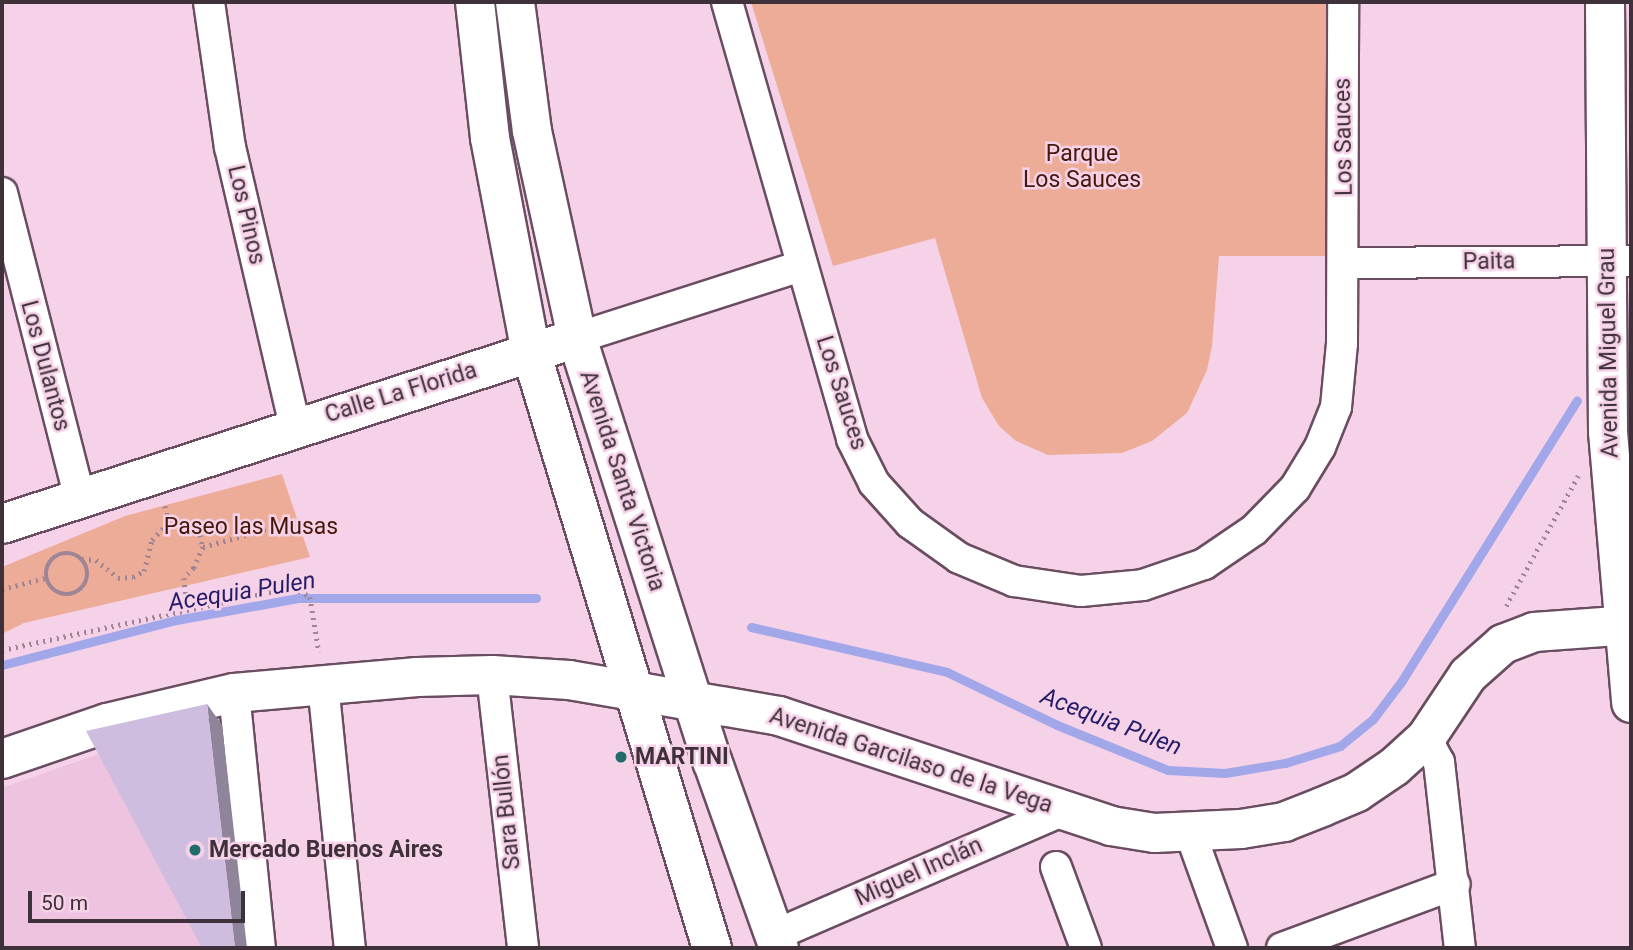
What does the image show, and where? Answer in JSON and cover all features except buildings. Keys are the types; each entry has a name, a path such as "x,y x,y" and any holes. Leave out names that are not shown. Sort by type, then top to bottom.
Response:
{"main road":[{"name":"Avenida Santa Victoria","path":"475,2 490,138 531,352 712,948"},
{"name":"Avenida Santa Victoria","path":"515,2 532,131 577,338 691,697 777,942"},
{"name":"Avenida Miguel Grau","path":"1605,2 1619,261 1608,432 1627,625 1631,704"},
{"name":"Calle La Florida","path":"2,524 295,426 577,338"},
{"name":"Avenida Garcilaso de la Vega","path":"2,759 107,723 234,693 323,684 492,675 691,697 779,716 870,743 1111,826 1190,832 1284,822 1357,792 1426,738 1468,676 1503,644 1534,632 1627,625"}],"street":[{"name":"Los Pinos","path":"209,2 230,148 295,426"},
{"name":"Los Sauces","path":"727,2 852,439 874,483 910,523 959,558 1014,581 1080,592 1143,585 1204,564 1254,530 1295,488 1320,447 1336,407 1346,263 1343,2"},
{"name":"Los Dulantos","path":"2,193 80,498"},
{"name":"Paita","path":"1346,263 1619,261"},
{"name":"Calle La Florida","path":"577,338 801,266"},
{"name":"Sara Bullón","path":"492,675 523,948"},
{"path":"323,684 350,948"},
{"path":"234,693 260,948"},
{"path":"1426,738 1439,762 1455,884 1460,948"},
{"name":"Miguel Inclán","path":"777,942 1064,810"},
{"path":"1190,832 1232,948"},
{"path":"1056,867 1086,948"},
{"path":"1282,948 1455,884"}],"path":[{"path":"1501,615 1581,471 1608,432"},
{"path":"156,473 169,522"},
{"path":"82,559 96,560 118,578 133,577 149,563 158,529 169,522 190,527 200,535 203,547 194,568 184,578 188,609"},
{"path":"203,547 273,527"},
{"path":"73,553 82,559 88,569 81,589 60,594 46,578 52,558 73,553"},
{"path":"2,589 46,578"},
{"path":"2,650 293,587 310,597 323,684"}],"shaded area":[{"path":"101,753 205,948 2,948 2,788"}],"green space":[{"name":"Parque Los Sauces","path":"751,2 1332,2 1331,256 1219,256 1212,346 1207,370 1187,413 1152,441 1122,453 1048,455 1016,441 999,426 982,398 935,238 833,266"},
{"name":"Paseo las Musas","path":"282,474 310,557 24,623 2,634 2,567 125,516"}],"waterway":[{"name":"Acequia Pulen","path":"751,627 947,672 1057,725 1168,770 1225,773 1285,763 1340,746 1373,719 1401,682 1577,400"},
{"name":"Acequia Pulen","path":"2,665 176,620 298,598 536,598"}],"place":[{"name":"MARTINI","path":"621,757"},
{"name":"Mercado Buenos Aires","path":"195,850"}]}
